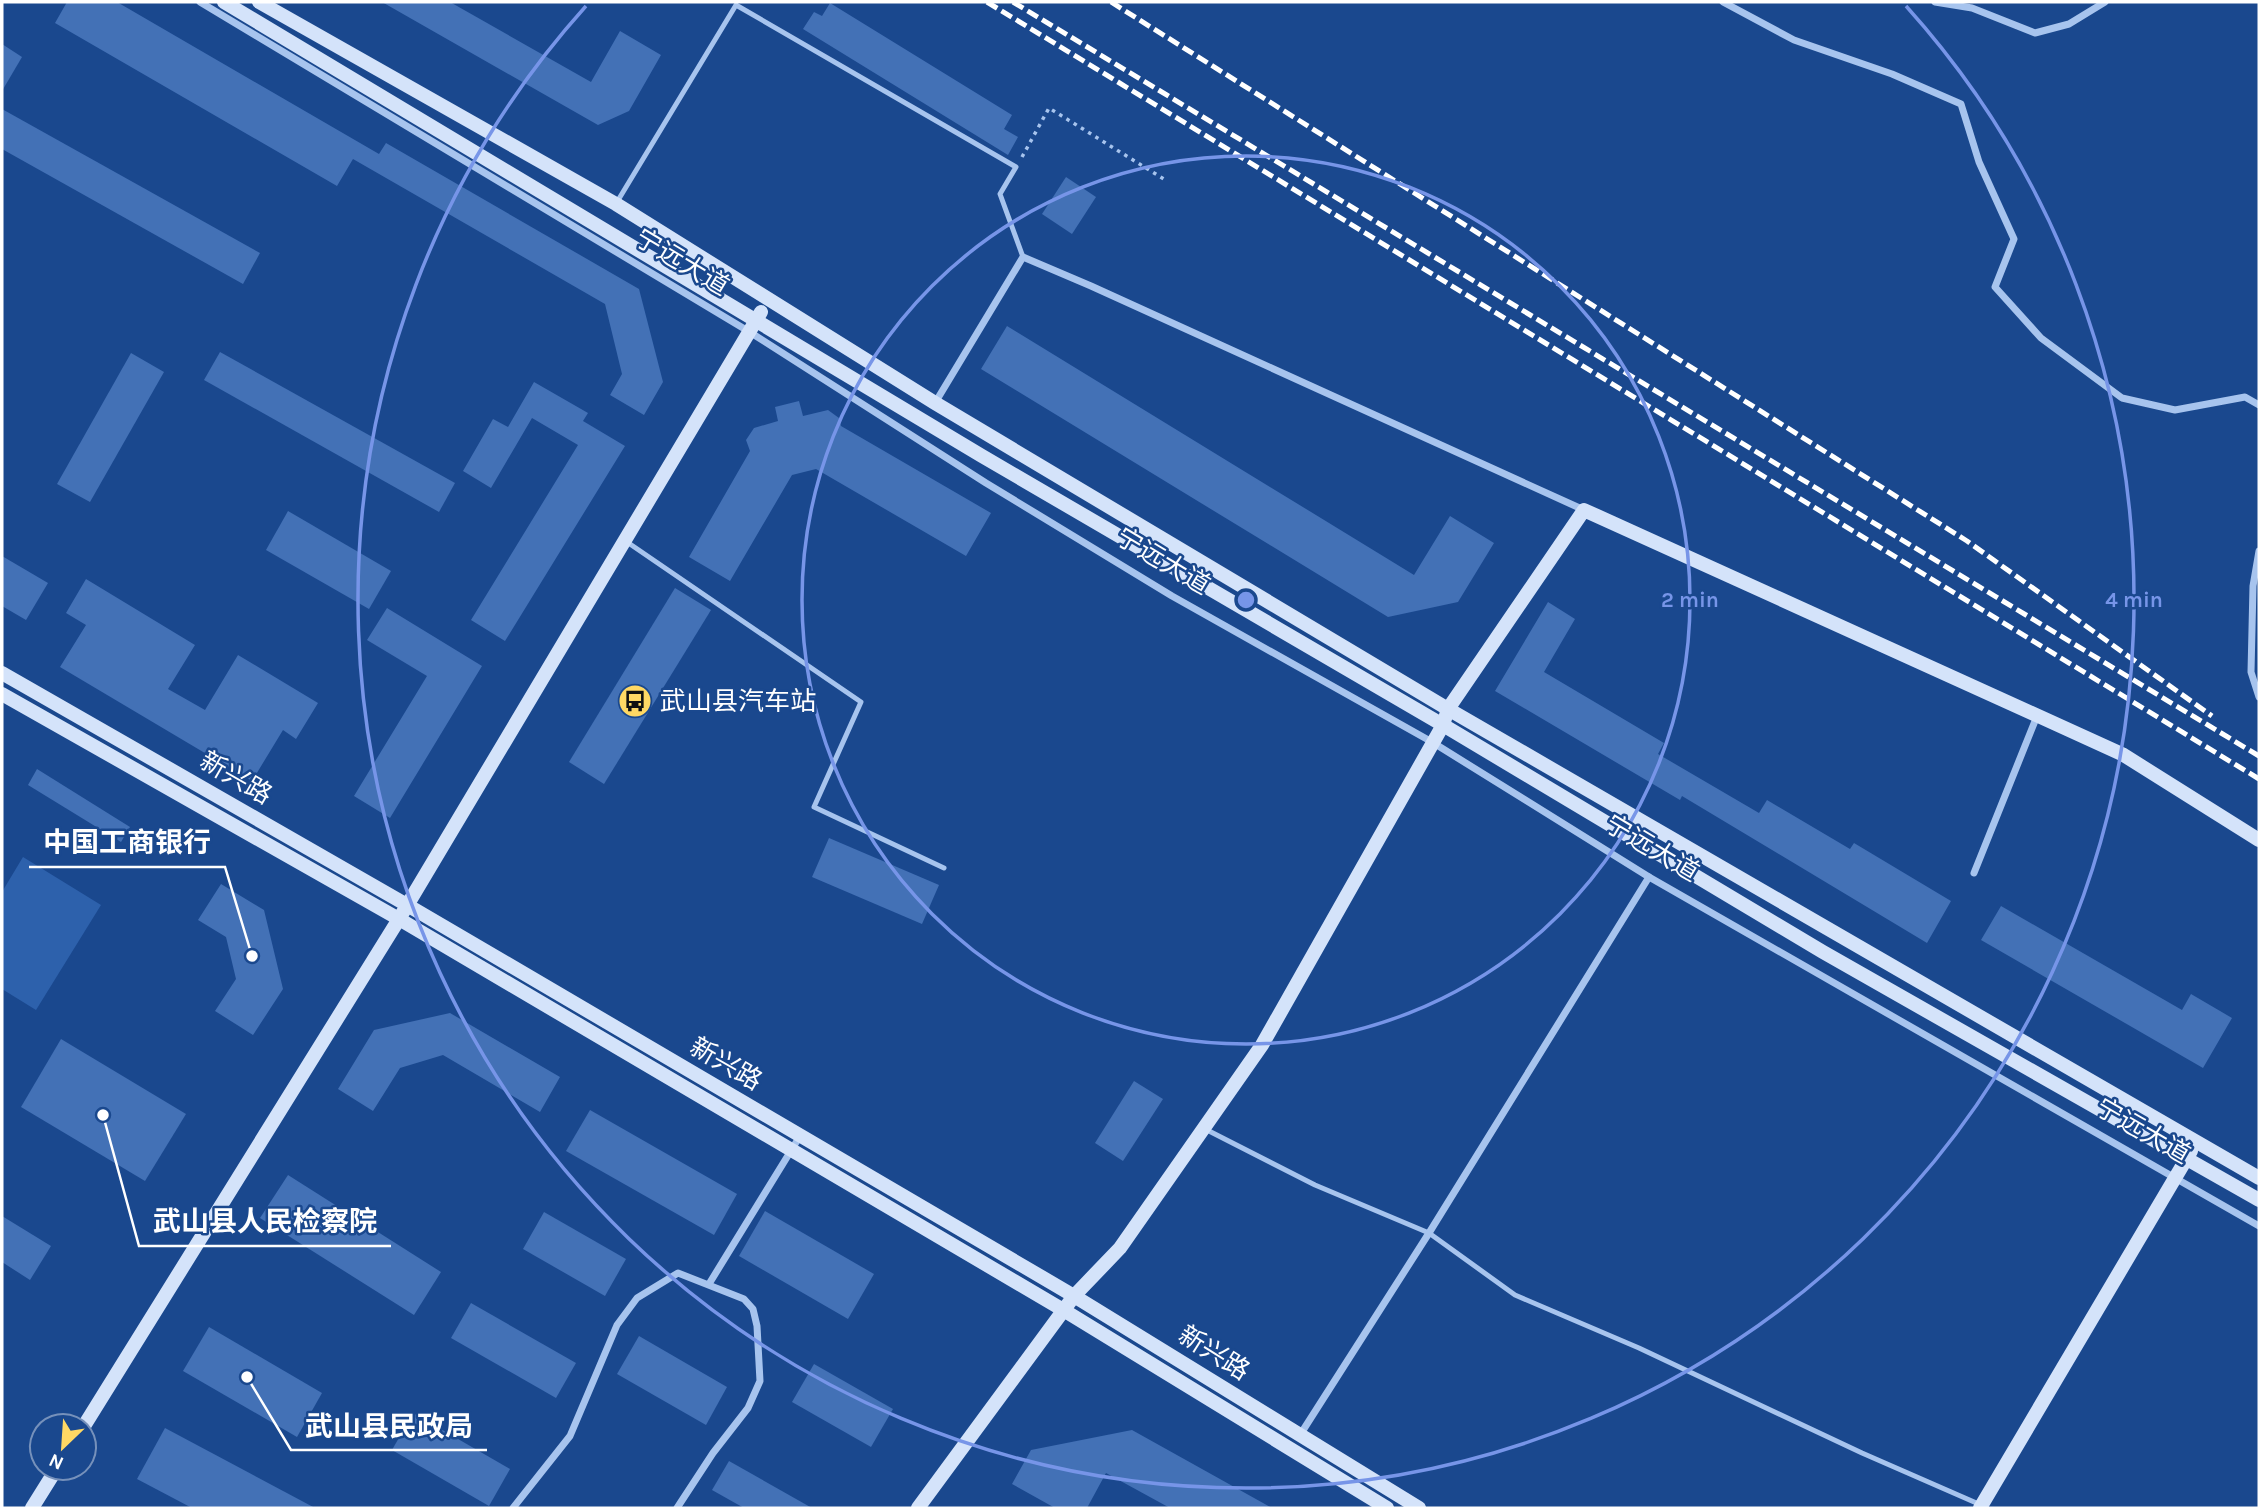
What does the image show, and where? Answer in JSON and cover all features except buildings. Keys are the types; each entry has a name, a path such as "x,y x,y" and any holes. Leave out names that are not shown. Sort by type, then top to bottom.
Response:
{"main road":[{"name":"宁远大道","path":"224,2 753,325 1443,725 1823,952 2259,1200"},
{"name":"宁远大道","path":"259,2 616,204 936,403 1448,709 2259,1178"},
{"path":"93,1412 399,919 769,300"},
{"path":"918,1508 1074,1296 1120,1248 1262,1045 1443,725 1448,709 1584,510 2122,754 2258,838"},
{"name":"新兴路","path":"2,673 407,905 1074,1296 1419,1508"},
{"name":"新兴路","path":"2,694 399,919 1065,1311 1387,1508"},
{"path":"1980,1507 2197,1141"},
{"path":"32,1508 48,1482"}],"street":[{"name":"宁远大道","path":"200,2 753,325 986,483 1160,589 1432,741 1650,877 2259,1226"},
{"path":"1723,2 1794,40 1892,74 1961,104 1979,162 2014,239 1995,288 2041,338 2123,398 2175,410 2245,397 2259,405"},
{"path":"1935,2 1972,8 2035,33 2069,24 2105,2"},
{"path":"936,403 1023,257 1584,510"},
{"path":"2259,551 2253,586 2251,672 2259,697"},
{"path":"1974,873 2038,716"},
{"path":"1300,1435 1650,877"},
{"path":"709,1284 800,1136"},
{"path":"513,1508 570,1436 617,1325 637,1298 678,1273 744,1299 753,1309 757,1326 760,1381 748,1408 713,1452 677,1508"}],"lane":[{"path":"616,204 736,5 1016,167 1000,194 1023,257"},
{"path":"624,540 861,702 814,807 944,868"},
{"path":"1204,1128 1315,1185 1429,1233 1515,1294 1639,1348 1980,1507"}],"path":[{"path":"1016,167 1049,108 1167,181"}],"shaded area":[{"path":"23,857 101,905 36,1010 2,989 2,892"}],"railway":[{"path":"987,2 2259,779"},
{"path":"1013,2 2259,756"},
{"path":"1111,2 1967,541 2212,716"}],"place":[{"name":"武山县汽车站","path":"635,701"},
{"name":"中国工商银行","path":"252,956"},
{"name":"武山县人民检察院","path":"103,1115"},
{"name":"武山县民政局","path":"247,1377"}]}
